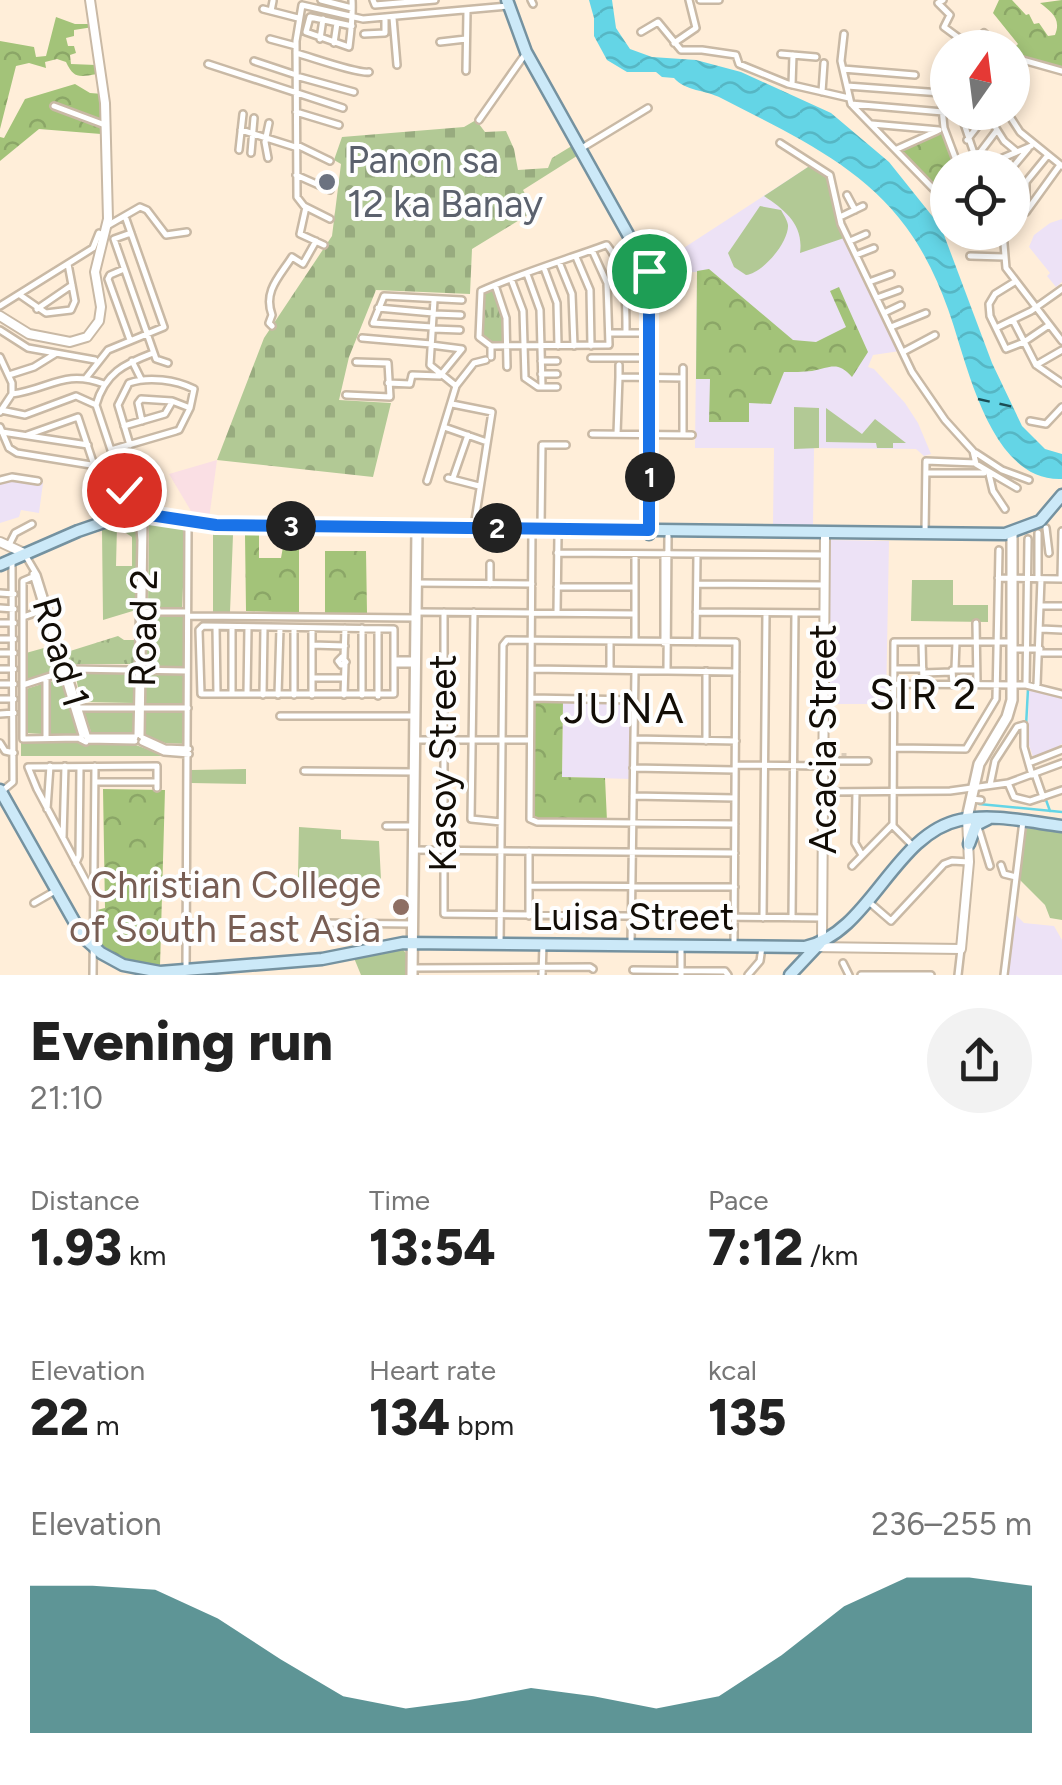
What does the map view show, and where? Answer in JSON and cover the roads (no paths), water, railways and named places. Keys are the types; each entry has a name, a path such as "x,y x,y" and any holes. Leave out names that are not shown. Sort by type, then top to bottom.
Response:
{"main road":[{"path":"508,3 526,52 642,254 651,279 649,533"},
{"path":"4,566 79,533 144,515 276,528 1012,535 1040,522 1062,495"},
{"path":"770,534 1012,535 1042,525 1062,506"},
{"path":"144,515 216,530 276,528"},
{"path":"411,972 408,945 412,924 414,716 410,662 416,615 417,530"},
{"path":"649,533 749,534"},
{"path":"969,844 976,818 974,788 980,760 1009,712 1012,535"},
{"path":"1,791 74,925 94,947 136,972 199,972 408,945 816,946"},
{"path":"790,975 940,827 976,818 1062,826"},
{"path":"835,934 838,948"},
{"path":"797,975 816,946"}],"street":[{"path":"0,316 34,336 74,342 91,334 101,310 96,272 107,226 105,125 103,76 90,0"},
{"path":"321,0 352,4 352,26 349,46 309,36 309,17 352,26"},
{"path":"373,2 435,0"},
{"path":"674,43 696,28 690,2 719,0"},
{"path":"943,0 938,3 950,15 944,27 947,30"},
{"path":"271,11 273,1"},
{"path":"330,219 298,199 296,50 302,5 352,17 389,17 467,11 508,3"},
{"path":"262,9 299,18"},
{"path":"466,71 467,11"},
{"path":"364,34 386,33 389,17"},
{"path":"389,17 397,65"},
{"path":"320,39 323,19"},
{"path":"641,32 658,22 684,51 736,55 739,64 792,86 850,101 930,111"},
{"path":"334,43 337,23"},
{"path":"844,34 843,69 850,101 930,183"},
{"path":"270,39 360,74 369,72"},
{"path":"440,42 467,40"},
{"path":"479,120 526,52"},
{"path":"781,54 816,58"},
{"path":"792,86 794,55"},
{"path":"254,61 354,92"},
{"path":"822,92 824,63"},
{"path":"208,64 343,108"},
{"path":"1030,64 1062,71"},
{"path":"843,69 915,75"},
{"path":"847,86 930,92"},
{"path":"54,106 105,125"},
{"path":"581,148 648,108"},
{"path":"296,112 339,125"},
{"path":"239,150 242,114"},
{"path":"251,153 254,118"},
{"path":"268,158 265,139 269,123"},
{"path":"871,124 930,128"},
{"path":"241,130 296,145 330,161"},
{"path":"897,149 940,130"},
{"path":"965,130 972,150"},
{"path":"982,150 997,130 1015,150"},
{"path":"1018,130 1061,166 1030,207"},
{"path":"968,140 974,131"},
{"path":"780,143 830,175 840,217 856,255 924,392 974,452 1002,470 1029,480"},
{"path":"1019,150 1032,145"},
{"path":"1028,150 1032,145"},
{"path":"1030,177 1048,155"},
{"path":"296,175 330,190"},
{"path":"847,195 855,210"},
{"path":"107,226 140,206 166,235 187,232"},
{"path":"840,217 863,206"},
{"path":"306,207 300,234 324,245"},
{"path":"86,378 96,360 108,350 164,327 126,219"},
{"path":"272,326 269,303 274,282 292,257 301,267 318,231"},
{"path":"0,306 95,246 99,233"},
{"path":"131,233 114,239 153,353 158,362 168,363"},
{"path":"850,241 866,234"},
{"path":"592,250 607,283 609,345 491,346 478,335 481,291 511,279 527,274 558,262 592,250 608,245 620,266 626,333"},
{"path":"856,255 874,248"},
{"path":"1004,250 1006,268 1062,341"},
{"path":"620,266 642,254"},
{"path":"575,256 590,290 592,346"},
{"path":"970,256 1004,257"},
{"path":"558,262 572,294 574,346"},
{"path":"20,296 49,314 71,310 75,301 68,264"},
{"path":"544,268 557,303 558,346"},
{"path":"124,269 108,279 130,340"},
{"path":"527,274 540,302 542,387"},
{"path":"870,282 891,274"},
{"path":"511,279 524,311 526,379 542,387 557,387"},
{"path":"1016,281 990,300 988,308 1008,350 1049,325"},
{"path":"37,309 72,285"},
{"path":"495,286 506,312 507,367"},
{"path":"996,328 1036,308 1062,288"},
{"path":"877,298 899,290"},
{"path":"460,330 372,323 383,296 462,300"},
{"path":"434,300 430,367 456,386"},
{"path":"884,313 901,305"},
{"path":"378,308 461,315"},
{"path":"891,328 926,313"},
{"path":"1013,320 1036,365 1062,383"},
{"path":"0,330 28,348 96,360"},
{"path":"610,334 652,333"},
{"path":"903,352 935,335"},
{"path":"362,338 462,347 441,375"},
{"path":"427,481 456,386 474,363 488,358 491,346"},
{"path":"20,354 28,348"},
{"path":"1036,365 1062,350"},
{"path":"144,515 124,490 96,405 104,384 117,368 153,353"},
{"path":"9,376 52,359 55,354"},
{"path":"0,357 12,394"},
{"path":"591,358 651,358"},
{"path":"132,361 141,380"},
{"path":"541,361 557,361"},
{"path":"346,395 389,398 388,363 356,362"},
{"path":"618,434 619,365"},
{"path":"683,368 683,435"},
{"path":"542,374 557,374"},
{"path":"388,383 410,384 412,375 441,375"},
{"path":"96,405 76,396 25,415 0,410 12,394 70,377 104,384"},
{"path":"619,378 683,378"},
{"path":"1,429 12,452 94,465 130,445 179,430 196,392 193,388 176,382 129,382 120,399 130,445"},
{"path":"142,421 138,403 141,399 172,401 190,408"},
{"path":"124,426 166,414 172,401"},
{"path":"452,404 492,412 473,530"},
{"path":"1030,421 1046,424 1062,407"},
{"path":"27,436 76,416 94,465"},
{"path":"446,428 487,442"},
{"path":"1,429 88,445"},
{"path":"592,434 692,435"},
{"path":"468,435 450,478 480,486"},
{"path":"566,445 542,445 532,584 532,821 735,824"},
{"path":"974,452 981,446"},
{"path":"974,452 976,462 988,473 1017,488"},
{"path":"925,533 926,461 976,462"},
{"path":"997,478 1002,470"},
{"path":"926,472 988,473"},
{"path":"988,473 1005,509"},
{"path":"0,480 38,480"},
{"path":"102,493 119,520"},
{"name":"Road 2","path":"139,738 144,515"},
{"path":"26,556 4,544 32,524"},
{"path":"188,526 188,752 199,972"},
{"path":"1046,528 1049,553"},
{"path":"556,613 558,532"},
{"path":"998,578 1061,579 1062,532"},
{"path":"1036,686 1042,606 1038,534"},
{"path":"665,671 666,536"},
{"name":"Acacia Street","path":"816,946 822,918 825,537"},
{"path":"1026,685 1028,539"},
{"path":"895,748 966,749 994,707 998,550"},
{"path":"558,553 825,555"},
{"path":"1038,553 1060,553"},
{"path":"634,641 636,554"},
{"path":"696,642 697,554"},
{"name":"Road 1","path":"26,556 85,737"},
{"path":"490,564 490,584"},
{"path":"1,791 13,784 14,754 14,594 4,566"},
{"path":"34,574 23,582 23,738 139,738 168,753 188,752"},
{"path":"416,583 532,584"},
{"path":"697,584 824,585"},
{"path":"557,586 635,587"},
{"path":"0,593 14,594"},
{"path":"1042,606 1062,606"},
{"path":"0,608 14,609"},
{"path":"23,616 45,610"},
{"path":"997,611 1013,611"},
{"path":"141,612 635,614"},
{"name":"Kasoy Street","path":"444,612 444,914"},
{"path":"474,612 472,820 501,822"},
{"path":"696,612 824,613"},
{"path":"763,918 766,612"},
{"path":"792,918 795,613"},
{"path":"0,623 14,623"},
{"path":"976,623 976,684"},
{"path":"216,626 216,694"},
{"path":"232,627 232,694"},
{"path":"232,627 394,630 394,694 200,692 200,629 232,627"},
{"path":"247,694 248,627"},
{"path":"263,694 264,627"},
{"path":"278,695 280,627"},
{"path":"294,627 294,695"},
{"path":"312,628 312,695"},
{"path":"344,696 345,628"},
{"path":"362,628 362,696"},
{"path":"378,628 378,696"},
{"path":"1041,630 1062,630"},
{"path":"0,638 14,638"},
{"path":"610,641 610,670"},
{"path":"500,944 504,642 666,641 736,642 734,947"},
{"path":"852,866 893,824 894,642 997,642 1062,653"},
{"path":"922,642 923,684"},
{"path":"953,684 956,642"},
{"path":"312,645 345,646"},
{"path":"0,653 14,653"},
{"path":"394,662 410,662"},
{"path":"0,669 14,669"},
{"path":"531,669 736,672"},
{"path":"894,669 976,670"},
{"path":"631,946 635,670"},
{"path":"23,685 65,672 188,671"},
{"path":"706,672 706,740"},
{"path":"46,678 46,738"},
{"path":"312,678 344,678"},
{"path":"0,684 14,684"},
{"path":"894,684 1026,685 1062,693"},
{"path":"0,699 14,698"},
{"path":"531,698 634,700"},
{"path":"76,708 188,708"},
{"path":"0,714 14,714"},
{"path":"280,716 414,716"},
{"path":"990,786 998,756 1018,726 1024,725 1024,748 1043,797"},
{"path":"634,739 736,741"},
{"path":"414,740 530,740"},
{"path":"0,744 5,752 14,754"},
{"path":"1029,763 1062,750"},
{"path":"633,768 736,768 867,760"},
{"path":"822,792 974,788 1008,783 1062,764"},
{"path":"47,809 50,766"},
{"path":"62,838 65,766"},
{"path":"76,863 80,766"},
{"path":"93,975 96,766"},
{"path":"96,782 157,785 157,766 28,769 96,898"},
{"path":"304,771 414,772"},
{"path":"1008,783 1017,800 1030,801 1059,791 1062,800"},
{"path":"856,792 855,842 862,855"},
{"path":"633,796 736,798"},
{"path":"976,818 990,866"},
{"path":"1004,975 1023,822"},
{"path":"893,824 915,848"},
{"path":"386,826 413,826"},
{"path":"958,975 969,844"},
{"path":"413,850 735,853"},
{"path":"529,916 530,851"},
{"path":"867,900 892,921 944,864 952,860 969,862"},
{"path":"1001,865 1004,874 1016,877"},
{"path":"529,886 735,887"},
{"path":"34,903 56,891"},
{"name":"Luisa Street","path":"444,914 822,918"},
{"path":"320,923 412,924"},
{"path":"542,972 543,944"},
{"path":"681,946 681,973"},
{"path":"816,946 962,949"},
{"path":"748,975 760,961 762,947"},
{"path":"843,963 850,975"},
{"path":"411,972 588,969"},
{"path":"633,970 726,973"},
{"path":"861,975 931,975"}],"water":[{"path":"589,0 612,0 616,28 630,49 652,57 696,60 741,72 831,113 889,162 930,213 930,250 950,250 992,363 1022,426 1045,449 1062,454 1062,479 1037,475 1016,461 999,440 973,386 935,277 913,236 888,205 845,168 772,124 674,78 656,72 627,72 607,60 594,36"}],"waterway":[{"path":"1026,726 1028,689"},
{"path":"1046,800 1050,811"},
{"path":"979,804 1062,812"}],"tunnel":[{"path":"844,753 844,758"}],"place":[{"name":"Panon sa 12 ka Banay","path":"327,182"},
{"name":"Christian College of South East Asia","path":"401,907"}],"district":[{"name":"SIR 2","path":"924,694"},
{"name":"JUNA","path":"625,708"}]}
